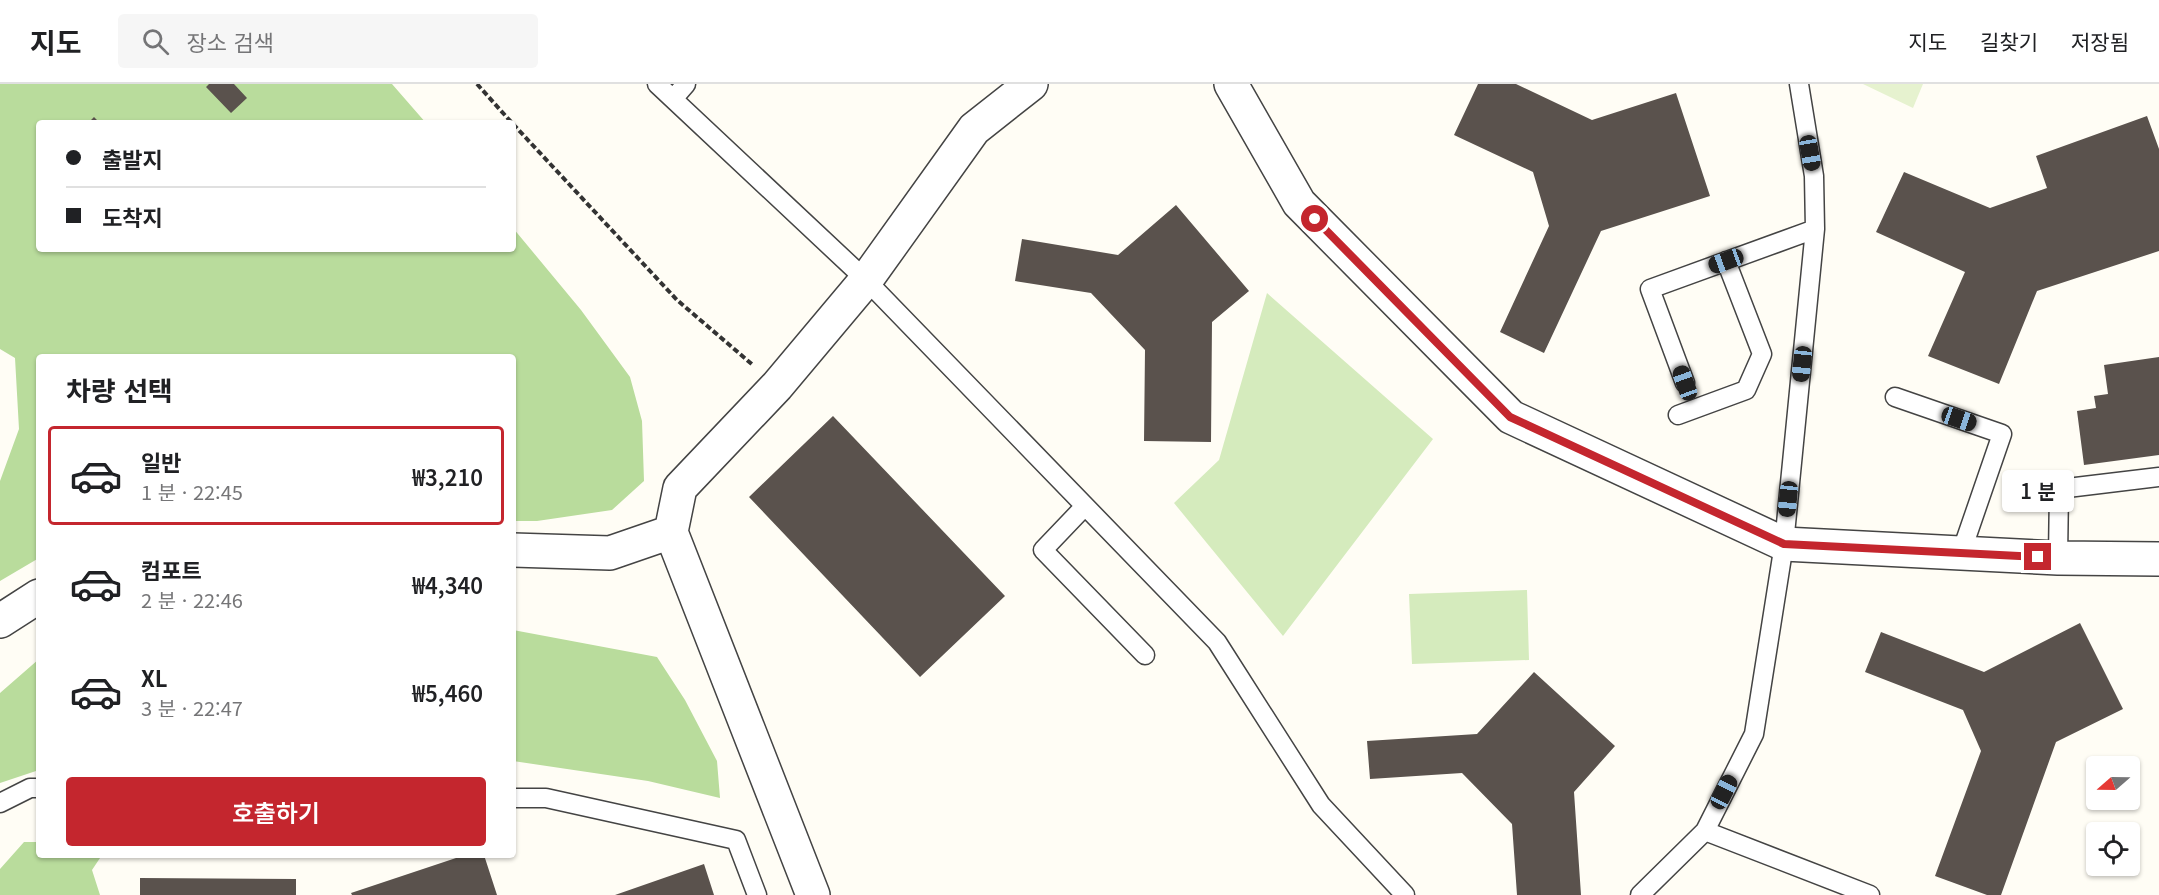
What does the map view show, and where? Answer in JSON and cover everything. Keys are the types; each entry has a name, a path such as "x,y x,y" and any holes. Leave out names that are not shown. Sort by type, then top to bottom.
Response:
{"street":[{"path":"813,895 671,532 680,488 777,386 866,280 974,129 1031,84"},
{"path":"1232,84 1299,202 1510,417 1784,544 2058,558 2159,559"},
{"path":"516,550 610,553 671,532"},
{"path":"0,621 36,598"}],"lane":[{"path":"657,84 866,280 1217,642 1321,805 1406,895"},
{"path":"673,99 686,84"},
{"path":"1640,895 1705,831 1754,734 1784,544 1815,229 1815,176 1799,84"},
{"path":"1685,383 1650,289 1815,229"},
{"path":"1678,415 1746,390 1762,354 1726,261"},
{"path":"1895,396 2002,434 1961,553"},
{"path":"2058,558 2059,489 2159,477"},
{"path":"1085,506 1043,550 1145,655"},
{"path":"0,803 30,788 36,788"},
{"path":"516,798 546,798 736,840 757,895"},
{"path":"1705,831 1870,895"}],"path":[{"path":"477,84 508,120"},
{"path":"516,128 677,300 777,386"}],"green space":[{"path":"0,84 392,84 423,120 36,120 36,252 516,252 516,232 581,310 630,377 642,421 644,481 612,510 537,521 516,521 516,354 36,354 36,560 0,581 0,481 19,429 15,358 0,349"},
{"path":"1863,84 1923,84 1913,108"},
{"path":"1267,293 1433,439 1283,636 1174,503 1219,460"},
{"path":"1527,590 1529,660 1412,664 1409,594"},
{"path":"516,631 657,657 685,700 717,761 720,798 648,781 516,761"},
{"path":"36,662 36,771 0,783 0,693"},
{"path":"24,842 36,842 36,858 100,858 92,870 100,895 0,895 0,869"}],"building":[{"path":"209,84 234,84 247,98 231,113 206,87"},
{"path":"1478,84 1516,84 1592,120 1676,93 1710,196 1601,231 1544,353 1500,332 1549,226 1533,172 1454,135"},
{"path":"2147,116 2159,149 2159,251 2037,291 1999,384 1928,356 1965,272 1876,232 1904,172 1990,208 2047,188 2036,156"},
{"path":"1176,205 1249,291 1212,322 1211,442 1144,441 1145,350 1091,293 1015,281 1022,239 1118,255"},
{"path":"2159,357 2159,455 2084,465 2077,411 2096,408 2094,396 2108,394 2104,365"},
{"path":"833,416 1005,596 920,677 749,497"},
{"path":"2080,623 2123,709 2056,742 2001,895 1987,895 1935,876 1981,751 1963,710 1865,672 1881,632 1984,672"},
{"path":"1534,672 1615,746 1574,792 1581,895 1517,895 1512,824 1462,773 1370,779 1367,741 1477,734"},
{"path":"456,858 485,858 497,895 352,895 351,893"},
{"path":"704,864 714,895 615,895"},
{"path":"140,878 296,879 296,895 140,895"}],"route":[{"path":"1315,219 1510,417 1784,544 2038,557"}]}
